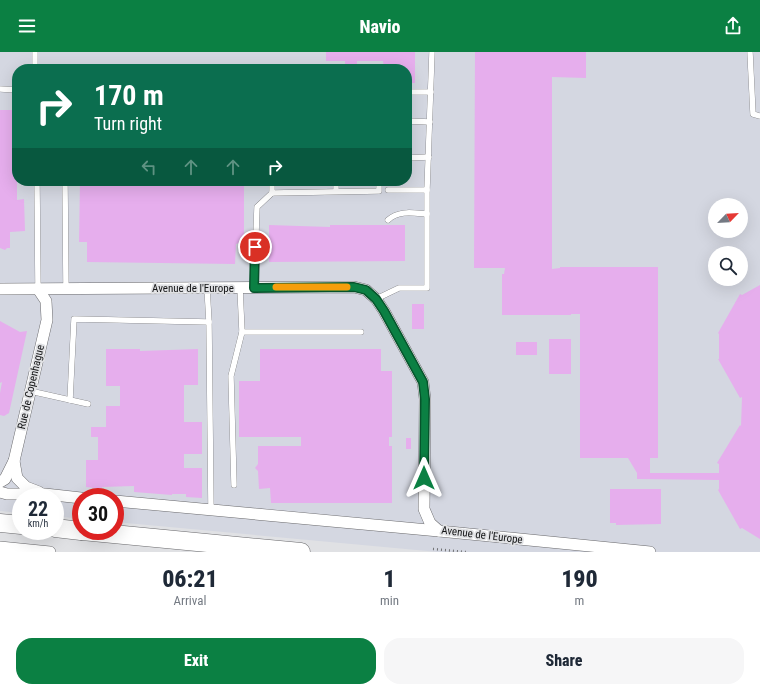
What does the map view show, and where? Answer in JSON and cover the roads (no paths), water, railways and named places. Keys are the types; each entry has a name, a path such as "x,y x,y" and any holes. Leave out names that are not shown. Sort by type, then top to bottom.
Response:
{"main road":[{"path":"0,523 12,524"},
{"path":"124,535 301,552"}],"street":[{"name":"Avenue de l'Europe","path":"0,289 354,287 366,290 376,299 384,311 423,382 425,399 424,509 430,523 439,531 650,552"},
{"name":"Rue de Copenhague","path":"0,482 5,479 14,461 29,391 47,320 46,301 38,289"},
{"path":"14,461 16,478 29,488"},
{"path":"0,492 12,494"},
{"path":"124,502 439,531"},
{"path":"0,547 50,552"}],"lane":[{"path":"35,52 35,64"},
{"path":"376,299 399,288 427,288 427,190 432,52"},
{"path":"750,52 753,114 760,116"},
{"path":"0,89 12,90"},
{"path":"412,92 431,92"},
{"path":"412,121 430,122"},
{"path":"412,158 429,157"},
{"path":"37,186 38,289"},
{"path":"65,186 66,289"},
{"path":"272,186 272,193"},
{"path":"336,186 336,191"},
{"path":"254,288 257,207 272,193 379,190 379,186"},
{"path":"388,190 427,190"},
{"path":"388,220 392,216 400,213 427,214"},
{"path":"207,288 209,322 212,510"},
{"path":"234,485 231,376 242,332 240,288"},
{"path":"70,400 74,319 209,322"},
{"path":"242,332 361,332"},
{"path":"29,391 88,404"}]}
